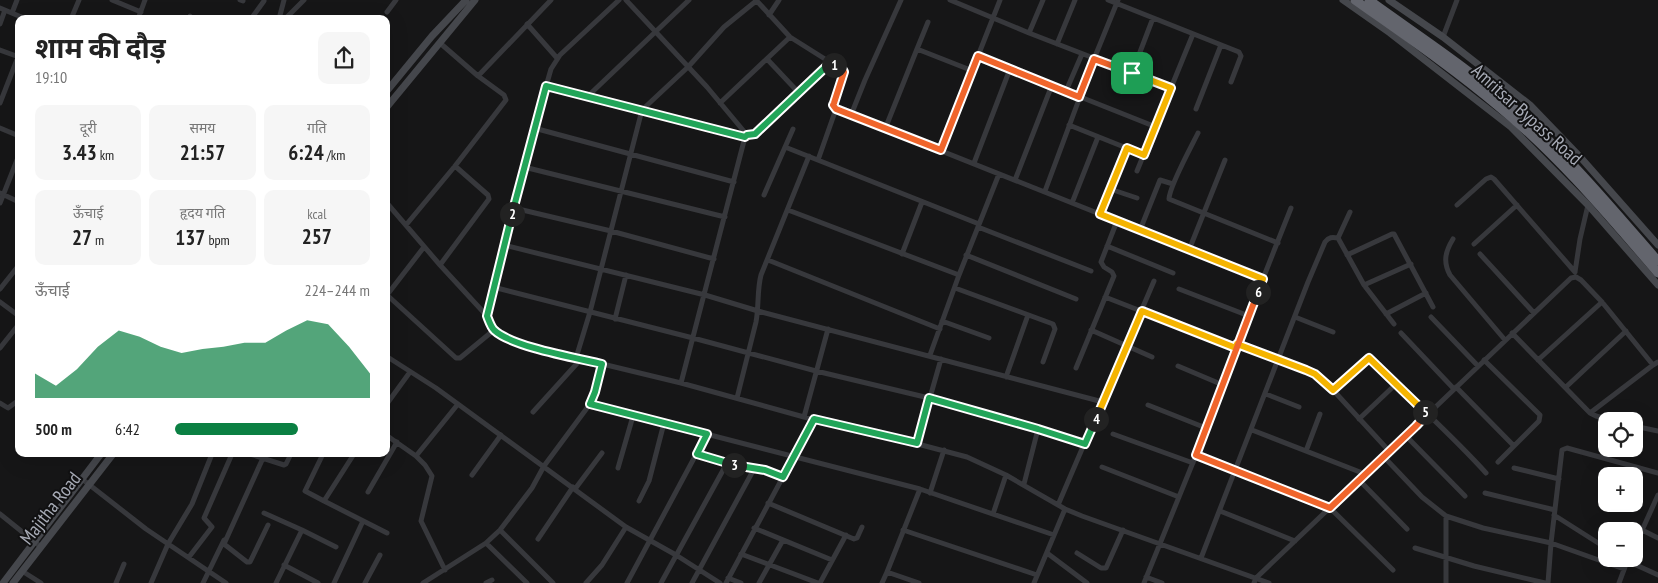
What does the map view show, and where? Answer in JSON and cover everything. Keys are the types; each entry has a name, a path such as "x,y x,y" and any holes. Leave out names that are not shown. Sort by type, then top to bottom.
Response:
{"highway":[{"name":"Amritsar Bypass Road","path":"1355,0 1454,70 1516,121 1580,184 1658,273"},
{"name":"Amritsar Bypass Road","path":"1369,0 1466,69 1510,105 1573,165 1658,261"}],"street":[{"path":"12,13 17,0"},
{"path":"73,15 79,0"},
{"path":"112,0 140,12"},
{"path":"139,15 145,0"},
{"path":"280,15 284,0"},
{"path":"289,15 304,0"},
{"path":"387,12 396,0"},
{"path":"390,87 432,36 466,0"},
{"path":"390,103 475,0"},
{"path":"478,76 551,0"},
{"path":"487,316 534,128 551,69 557,58 619,0"},
{"path":"626,0 688,66 746,136"},
{"path":"588,96 689,0"},
{"path":"533,412 579,358 642,110 688,66 724,27 756,0 790,37 843,70 844,72 833,105 836,109 1263,279"},
{"path":"770,15 779,0"},
{"path":"851,115 901,0"},
{"path":"950,0 1094,59 1171,88"},
{"path":"941,150 1000,0"},
{"path":"1029,33 1043,0"},
{"path":"1057,44 1075,0"},
{"path":"1108,0 1118,2 1241,53 1231,82"},
{"path":"1344,0 1390,33 1510,127 1588,205 1658,285"},
{"path":"1388,0 1443,37 1530,105 1582,159 1658,245"},
{"path":"1443,37 1457,0"},
{"path":"254,15 264,1"},
{"path":"1045,191 1079,97 1118,2"},
{"path":"0,24 3,9 17,15"},
{"path":"1132,73 1153,18"},
{"path":"885,129 928,22"},
{"path":"527,24 557,58"},
{"path":"1137,171 1193,34"},
{"path":"720,103 790,37"},
{"path":"406,225 506,100 504,95 478,76 440,43"},
{"path":"1196,109 1222,45"},
{"path":"917,49 972,71"},
{"path":"0,50 15,56"},
{"path":"1066,91 1082,54"},
{"path":"978,56 1156,127"},
{"path":"767,59 799,92"},
{"path":"546,86 746,136 755,134 830,63"},
{"path":"0,103 15,65"},
{"path":"974,163 1010,68"},
{"path":"1015,180 1052,85"},
{"path":"818,160 836,109"},
{"path":"1069,125 1144,155"},
{"path":"0,128 15,134"},
{"path":"534,128 734,182"},
{"path":"764,195 793,129"},
{"path":"1198,133 1173,184 1169,199 1278,243"},
{"path":"681,383 746,136"},
{"path":"1072,203 1098,137"},
{"path":"784,147 1091,271"},
{"path":"1100,214 1127,148"},
{"path":"736,398 758,311 760,280 809,156"},
{"path":"1189,250 1225,160"},
{"path":"0,203 15,164"},
{"path":"440,265 489,199 488,195 455,166"},
{"path":"524,168 725,217"},
{"path":"930,355 966,256 999,174"},
{"path":"1457,204 1486,179 1491,177 1602,302 1626,332 1656,363 1590,413"},
{"path":"1140,230 1160,180 1173,184"},
{"path":"1110,189 1136,198"},
{"path":"2,194 15,200"},
{"path":"902,254 922,202"},
{"path":"1474,244 1517,205"},
{"path":"1255,581 1512,332 1576,274 1580,239 1588,205"},
{"path":"390,207 487,316 494,330 506,338 528,346 681,383 804,417 917,443 967,457 1024,484 1065,509 1201,558 1255,581 1269,583"},
{"path":"514,208 611,231 714,260"},
{"path":"1162,583 1145,580 1196,455 1291,208"},
{"path":"788,210 959,275"},
{"path":"1338,238 1350,212"},
{"path":"1076,368 1114,274 1101,265 1117,221"},
{"path":"1347,255 1394,234 1433,307"},
{"path":"1201,558 1325,242 1328,238 1338,238"},
{"path":"1338,238 1364,285 1394,324"},
{"path":"1453,239 1445,256 1450,276 1505,340"},
{"path":"504,245 705,295 758,311 1103,402"},
{"path":"1107,246 1173,273"},
{"path":"390,289 424,247"},
{"path":"1480,254 1534,313"},
{"path":"966,256 1076,299"},
{"path":"768,260 940,329"},
{"path":"1364,285 1411,264"},
{"path":"0,289 15,270"},
{"path":"615,318 626,275"},
{"path":"1058,505 1154,281"},
{"path":"494,287 816,371 929,398 1085,444"},
{"path":"955,288 1053,324 1056,327 1043,362"},
{"path":"1179,289 1249,316"},
{"path":"1386,314 1426,294"},
{"path":"1105,297 1237,346 1279,359 1315,374 1333,390 1390,452"},
{"path":"390,298 456,358 460,358 494,330"},
{"path":"0,302 15,313"},
{"path":"1538,360 1602,302"},
{"path":"1006,377 1028,315"},
{"path":"1430,317 1478,366"},
{"path":"1295,318 1333,332"},
{"path":"942,320 989,338"},
{"path":"0,348 15,329"},
{"path":"804,417 828,329"},
{"path":"1091,330 1152,357"},
{"path":"1512,332 1590,413 1598,417"},
{"path":"1566,387 1626,332"},
{"path":"1401,333 1514,446"},
{"path":"917,443 941,358"},
{"path":"1333,390 1369,358 1456,442 1486,474"},
{"path":"390,359 458,404 626,527 676,555 720,583"},
{"path":"1484,360 1540,415 1539,420 1498,462"},
{"path":"423,583 486,543 500,530 532,488 544,466 590,404 602,364"},
{"path":"1178,366 1223,385"},
{"path":"390,400 410,372"},
{"path":"1359,419 1396,384"},
{"path":"1266,394 1299,406"},
{"path":"0,403 8,408 15,404"},
{"path":"416,456 458,404"},
{"path":"590,404 920,489 1054,535"},
{"path":"1148,405 1206,428"},
{"path":"1306,451 1320,414"},
{"path":"618,468 633,416"},
{"path":"741,583 727,580 814,419"},
{"path":"639,501 649,481 664,423"},
{"path":"1643,428 1658,431"},
{"path":"1024,484 1038,429"},
{"path":"1252,430 1365,474"},
{"path":"627,583 707,434"},
{"path":"1113,434 1192,463"},
{"path":"472,475 501,435"},
{"path":"1406,436 1465,496"},
{"path":"390,438 416,456 432,476 421,521 445,570"},
{"path":"390,454 397,442"},
{"path":"1415,548 1446,558 1547,583 1561,453 1564,449 1658,472"},
{"path":"930,493 944,450"},
{"path":"538,539 574,488 602,453"},
{"path":"697,454 727,463 765,470 783,477"},
{"path":"1196,455 1330,508 1393,570"},
{"name":"Majitha Road","path":"3,583 99,457"},
{"name":"Majitha Road","path":"12,583 111,457"},
{"path":"151,583 168,544 192,504 211,457"},
{"path":"189,557 212,527 204,518 231,457"},
{"path":"268,525 250,562 247,562 224,544 264,458 285,465 289,457"},
{"path":"321,457 304,490 387,533"},
{"path":"324,501 352,457"},
{"path":"368,492 388,457"},
{"path":"1384,457 1422,498 1446,516 1482,528 1550,544 1624,569 1619,583"},
{"path":"661,583 727,463"},
{"path":"1102,467 1179,497"},
{"path":"1514,468 1559,479"},
{"path":"692,583 754,469"},
{"path":"993,514 1006,475"},
{"path":"82,479 136,522 226,583"},
{"path":"1359,480 1407,530"},
{"path":"203,583 252,484"},
{"path":"882,583 920,489"},
{"path":"1485,494 1554,512 1598,542"},
{"path":"1643,528 1658,495"},
{"path":"768,503 856,539 862,527"},
{"path":"1034,583 1065,509"},
{"path":"1220,511 1295,541"},
{"path":"264,513 336,548"},
{"path":"0,514 41,546"},
{"path":"1446,516 1446,583"},
{"path":"334,583 363,521"},
{"path":"586,583 602,565 626,527"},
{"path":"754,528 832,560"},
{"path":"276,583 302,530"},
{"path":"500,530 552,583"},
{"path":"903,530 1037,575"},
{"path":"1077,553 1101,568 1106,568 1123,530"},
{"path":"1643,530 1658,538"},
{"path":"741,554 819,583 846,535"},
{"path":"759,583 782,540"},
{"path":"486,543 527,583"},
{"path":"1046,553 1083,582"},
{"path":"365,583 380,555"},
{"path":"116,583 124,564"},
{"path":"284,565 314,582"},
{"path":"1641,567 1658,575"},
{"path":"22,571 41,583"},
{"path":"887,572 919,583"},
{"path":"486,583 492,580"}],"route":[{"path":"1132,73 1094,59 1079,97 978,56 941,150 836,109 833,105 844,72 830,63 755,134 745,137 546,86 487,316 494,330 506,338 528,346 602,364 590,404 707,434 697,454 727,463 765,470 783,477 814,419 917,443 929,398 1085,444 1142,311 1236,348 1237,344 1306,370 1315,374 1333,390 1369,358 1427,414 1330,508 1196,455 1223,385 1236,348 1237,344 1263,279 1100,214 1127,148 1144,155 1171,88 1132,73"}]}
